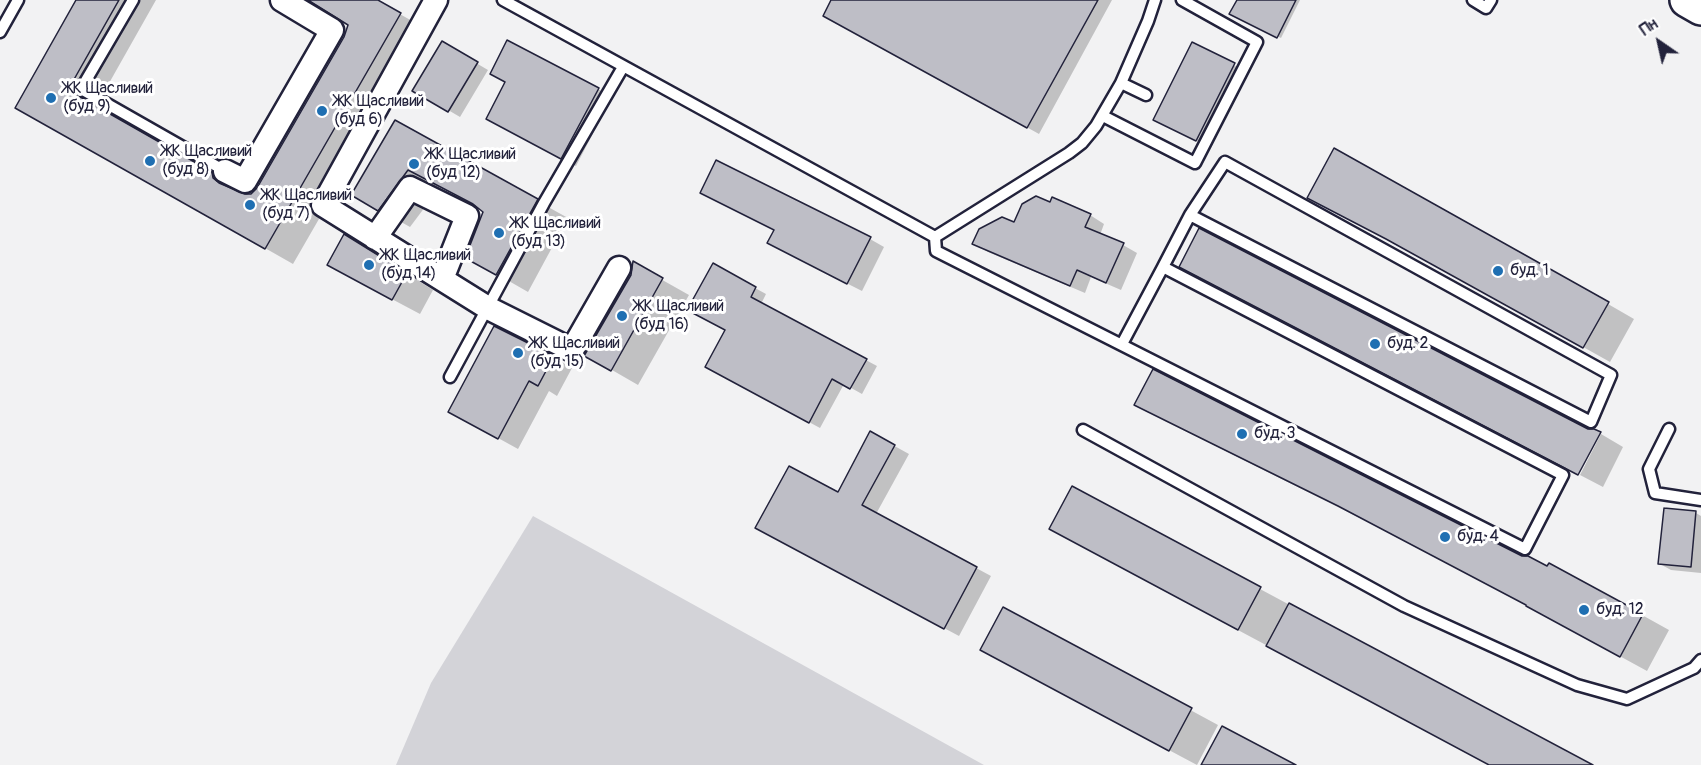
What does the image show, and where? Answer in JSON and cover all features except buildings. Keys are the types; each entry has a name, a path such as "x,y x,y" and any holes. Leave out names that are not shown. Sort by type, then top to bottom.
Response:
{"main road":[{"path":"1687,0 1701,8"}],"street":[{"path":"225,171 245,181 332,30 282,0"},
{"path":"436,0 323,205 488,308 572,350 619,267"},
{"path":"375,238 410,188 467,216 441,279"}],"lane":[{"path":"0,32 18,0"},
{"path":"133,0 81,89 225,171"},
{"path":"503,0 936,237"},
{"path":"936,237 1082,143 1102,116 1121,83 1155,0"},
{"path":"1102,116 1196,163 1257,42 1182,0"},
{"path":"1473,0 1486,8 1491,0"},
{"path":"450,377 544,203 623,67"},
{"path":"1121,83 1146,95"},
{"path":"1122,345 1190,215 1225,162 1611,375 1591,422 1190,215"},
{"path":"936,237 936,251 1525,549 1563,475 1163,267"},
{"path":"1669,429 1649,469 1655,493 1701,500"},
{"path":"1083,430 1404,606 1577,685 1628,699 1694,668 1701,660"}],"shaded area":[{"path":"533,516 984,765 396,765 431,683"}],"place":[{"name":"ЖК Щасливий (буд 9)","path":"51,98"},
{"name":"ЖК Щасливий (буд 6)","path":"322,111"},
{"name":"ЖК Щасливий (буд 8)","path":"150,161"},
{"name":"ЖК Щасливий (буд 12)","path":"414,164"},
{"name":"ЖК Щасливий (буд 7)","path":"250,205"},
{"name":"ЖК Щасливий (буд 13)","path":"499,233"},
{"name":"ЖК Щасливий (буд 14)","path":"369,265"},
{"name":"буд. 1","path":"1498,271"},
{"name":"ЖК Щасливий (буд 16)","path":"622,316"},
{"name":"буд. 2","path":"1375,344"},
{"name":"ЖК Щасливий (буд 15)","path":"518,353"},
{"name":"буд. 3","path":"1242,434"},
{"name":"буд. 4","path":"1445,537"},
{"name":"буд. 12","path":"1584,610"}]}
